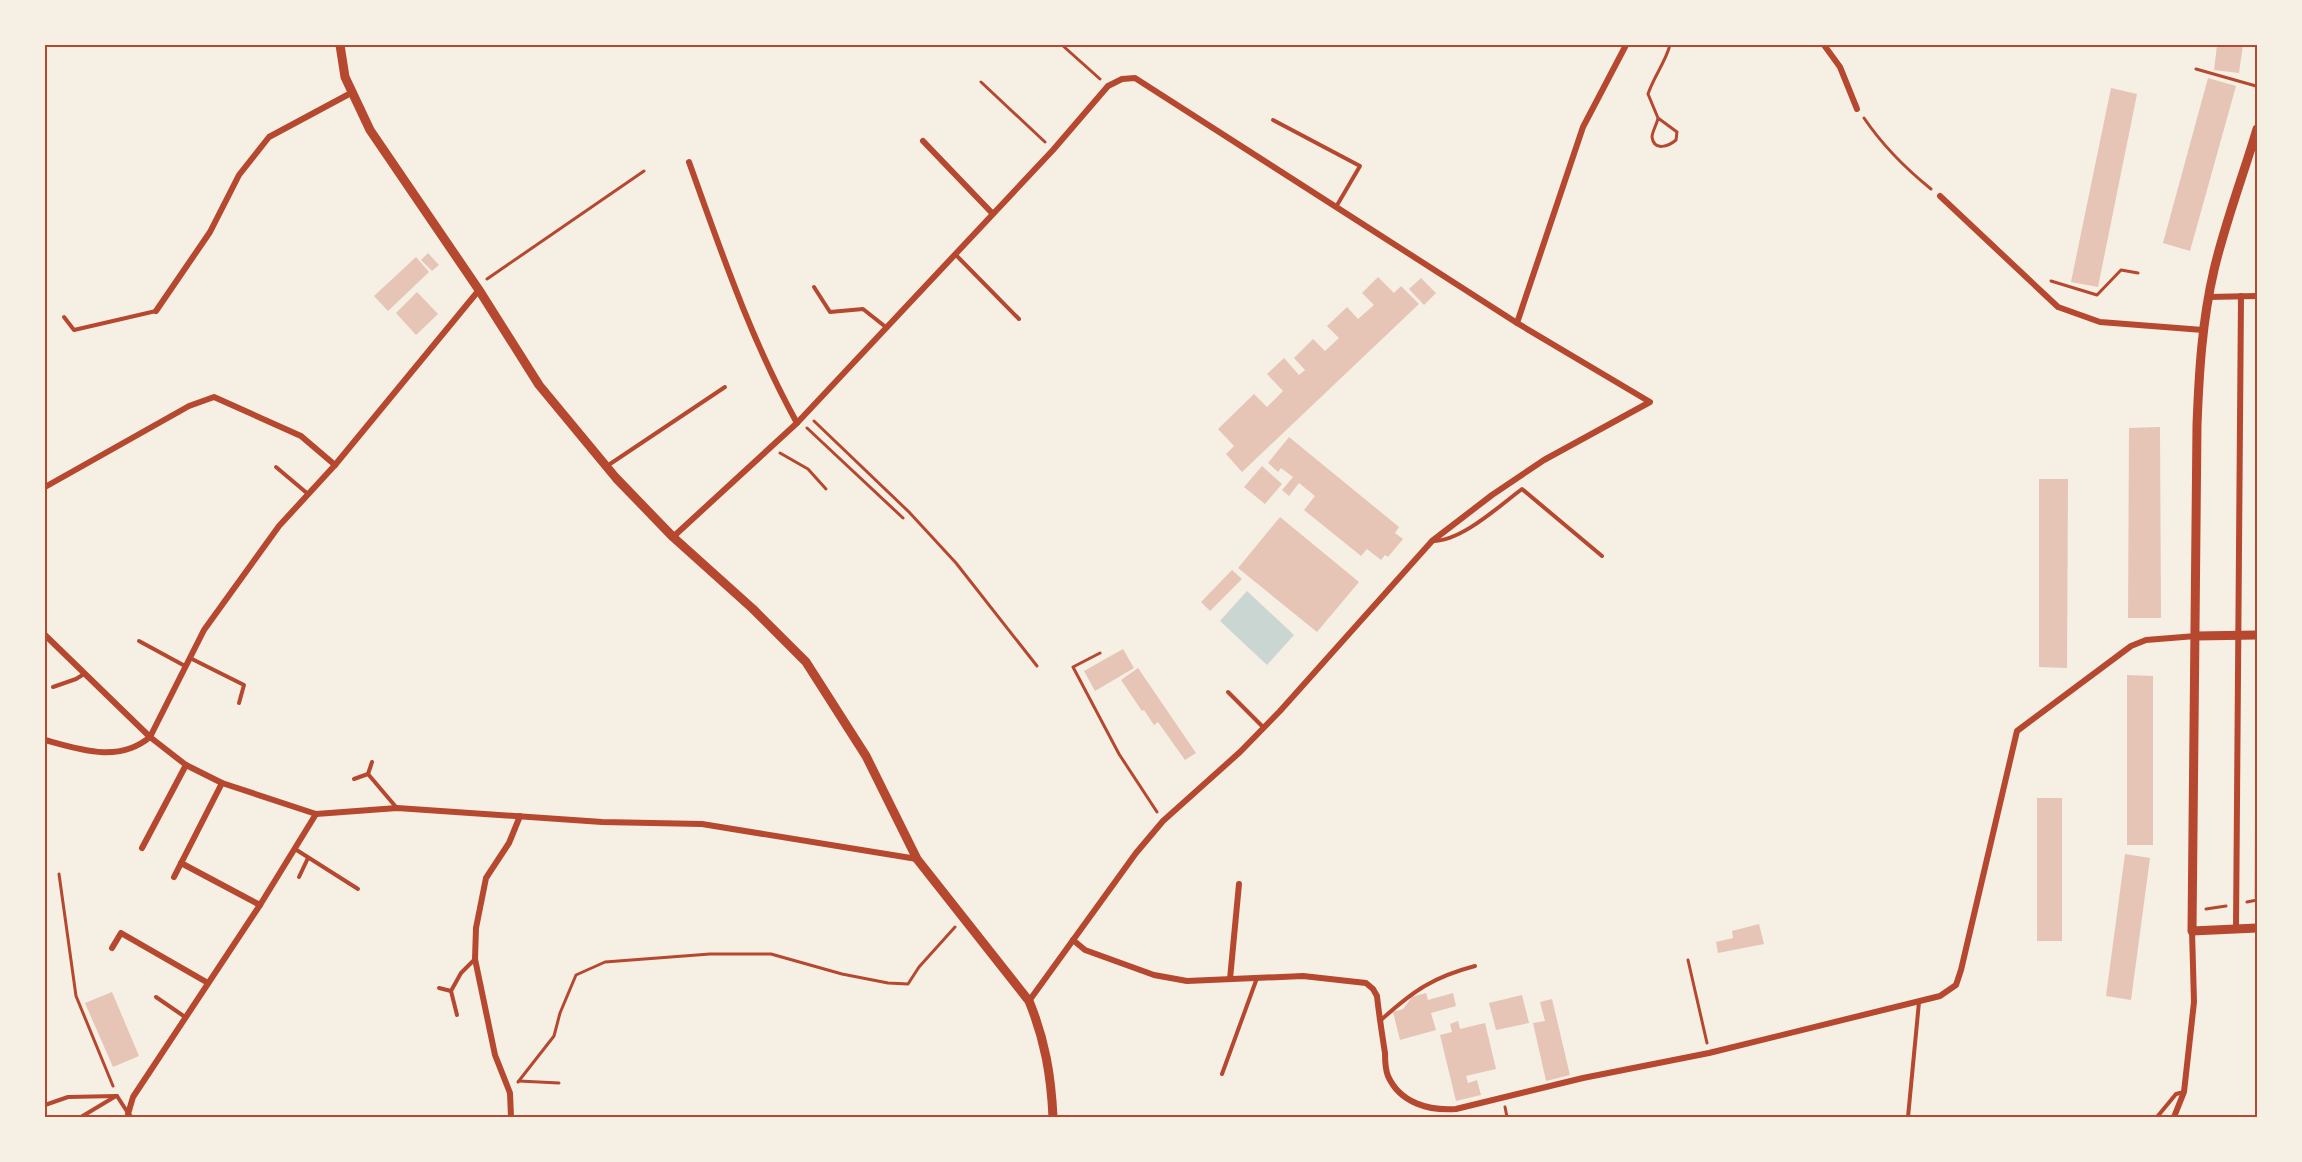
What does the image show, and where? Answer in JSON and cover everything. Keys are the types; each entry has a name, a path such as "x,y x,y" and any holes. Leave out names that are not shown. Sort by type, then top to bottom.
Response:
{"street":[{"path":"340,45 345,77 369,130 478,290 538,385 606,467 673,537 753,609 806,662 866,756 917,859 1029,1001 1039,1025 1051,1074 1053,1117"},
{"path":"1517,323 1583,127 1626,45"},
{"path":"1824,45 1840,68 1857,109"},
{"path":"673,537 807,413 1053,150 1108,86 1122,79 1135,78 1517,323 1650,402 1544,460 1492,495 1432,541 1320,669 1264,728 1163,821 1136,853 1029,1001"},
{"path":"156,311 210,232 239,175 269,137 351,93"},
{"path":"2174,1117 2184,1092 2194,1002 2192,931 2197,425 2203,330 2214,269 2257,129"},
{"path":"923,141 992,213"},
{"path":"689,162 727,268 772,377 798,422"},
{"path":"1940,195 2058,307 2100,322 2203,330"},
{"path":"45,740 87,751 117,753 141,745 150,737 204,630 279,526 335,465 478,290"},
{"path":"2236,928 2241,296"},
{"path":"2208,297 2257,296"},
{"path":"45,487 189,406 214,397 301,436 335,465"},
{"path":"45,635 150,737 186,765 222,783 316,814 397,808 602,822 702,824 917,859"},
{"path":"1073,940 1084,950 1154,975 1187,981 1303,976 1366,983 1377,996 1388,1075 1413,1103 1430,1109 1455,1109 1583,1078 1709,1053 1919,1002 1940,996 1956,985 2017,731 2131,646 2146,640 2257,635"},
{"path":"142,848 186,765"},
{"path":"174,877 222,783"},
{"path":"129,1115 133,1097 260,905 316,814"},
{"path":"511,1117 510,1093 495,1055 475,959 477,928 486,878 510,843 520,816"},
{"path":"181,863 260,905"},
{"path":"1230,979 1233,930 1237,925 1239,884"},
{"path":"2192,931 2257,928"},
{"path":"112,948 121,933 208,983"}],"lane":[{"path":"1273,120 1359,166 1336,207"},
{"path":"955,254 1019,319"},
{"path":"814,287 830,312 863,309 888,328"},
{"path":"64,317 74,330 156,311"},
{"path":"606,467 725,387"},
{"path":"276,468 308,494"},
{"path":"1432,541 1445,541 1467,529 1522,489 1602,555"},
{"path":"139,640 186,666"},
{"path":"190,658 244,685 240,703"},
{"path":"53,687 76,679 85,673"},
{"path":"1228,692 1264,728"},
{"path":"368,774 372,762"},
{"path":"354,778 368,774"},
{"path":"368,774 397,808"},
{"path":"294,849 358,889"},
{"path":"299,877 308,858"},
{"path":"458,1015 451,991 461,973 475,959"},
{"path":"1380,1021 1428,982 1451,972 1475,966"},
{"path":"1222,1074 1257,978"},
{"path":"439,988 451,991"},
{"path":"156,997 185,1017"},
{"path":"1908,1117 1919,1002"},
{"path":"2157,1117 2176,1094 2184,1092"},
{"path":"45,1105 68,1097 117,1095"},
{"path":"117,1095 129,1115"},
{"path":"81,1117 117,1095"}],"path":[{"path":"1062,45 1108,86"},
{"path":"1658,118 1652,135 1658,147 1664,147 1676,140 1677,132 1658,118 1648,94 1670,45"},
{"path":"2196,69 2256,86"},
{"path":"981,82 1053,150"},
{"path":"1857,109 1880,142 1907,170 1940,195"},
{"path":"478,290 489,277 644,171"},
{"path":"2051,281 2097,294 2121,270 2138,273"},
{"path":"807,413 909,512 956,563 1037,666"},
{"path":"798,422 903,518"},
{"path":"770,448 808,469 826,489"},
{"path":"1100,653 1073,667 1119,754 1163,821"},
{"path":"59,874 76,996 117,1095"},
{"path":"510,1093 554,1036 560,1013 576,975 605,962 710,954 771,954 842,974 888,983 908,984 919,967 965,918"},
{"path":"1688,960 1709,1053"},
{"path":"519,1081 559,1083"}],"shaded area":[{"path":"1247,591 1294,635 1267,665 1220,621"}],"building":[{"path":"2217,45 2243,45 2239,73 2214,70"},
{"path":"2208,78 2236,86 2190,251 2163,243"},
{"path":"2111,88 2137,94 2098,287 2071,282"},
{"path":"428,253 439,265 432,271 421,260"},
{"path":"416,257 429,272 388,311 374,296"},
{"path":"1378,277 1394,293 1401,286 1419,304 1242,472 1226,454 1234,446 1218,429 1254,394 1267,407 1283,391 1267,374 1284,358 1299,375 1305,370 1294,358 1313,339 1325,351 1339,338 1327,326 1347,307 1358,319 1374,305 1362,293"},
{"path":"1421,278 1436,293 1424,305 1409,289"},
{"path":"417,292 438,314 416,335 396,313"},
{"path":"2160,427 2161,618 2128,618 2129,428"},
{"path":"1289,437 1399,527 1395,533 1403,539 1388,557 1385,555 1381,560 1367,549 1361,556 1304,510 1315,496 1299,483 1289,496 1282,490 1293,477 1281,468 1278,472 1268,463"},
{"path":"1262,466 1282,484 1265,504 1244,487"},
{"path":"2039,479 2068,479 2067,668 2039,667"},
{"path":"1280,517 1359,582 1317,632 1238,568"},
{"path":"1232,570 1242,579 1210,611 1201,602"},
{"path":"1123,649 1134,668 1095,691 1084,671"},
{"path":"1138,668 1196,753 1185,760 1158,722 1154,725 1144,710 1142,711 1121,680"},
{"path":"2127,675 2153,676 2153,845 2127,845"},
{"path":"2037,798 2062,798 2062,941 2037,941"},
{"path":"2255,818 2257,818 2257,898 2254,898"},
{"path":"2125,854 2150,858 2131,1000 2106,996"},
{"path":"1759,924 1764,944 1718,953 1716,942 1733,938 1732,931"},
{"path":"112,992 139,1056 113,1067 85,1003"},
{"path":"1426,993 1428,1000 1453,993 1456,1006 1431,1013 1436,1030 1400,1040 1393,1012 1403,1009 1412,997"},
{"path":"1522,995 1529,1023 1496,1030 1489,1003"},
{"path":"1552,999 1570,1075 1546,1081 1533,1023 1545,1021 1540,1002"},
{"path":"1458,1021 1460,1029 1485,1023 1496,1069 1466,1076 1468,1083 1477,1080 1481,1095 1456,1101 1440,1035 1452,1032 1450,1024"}]}
